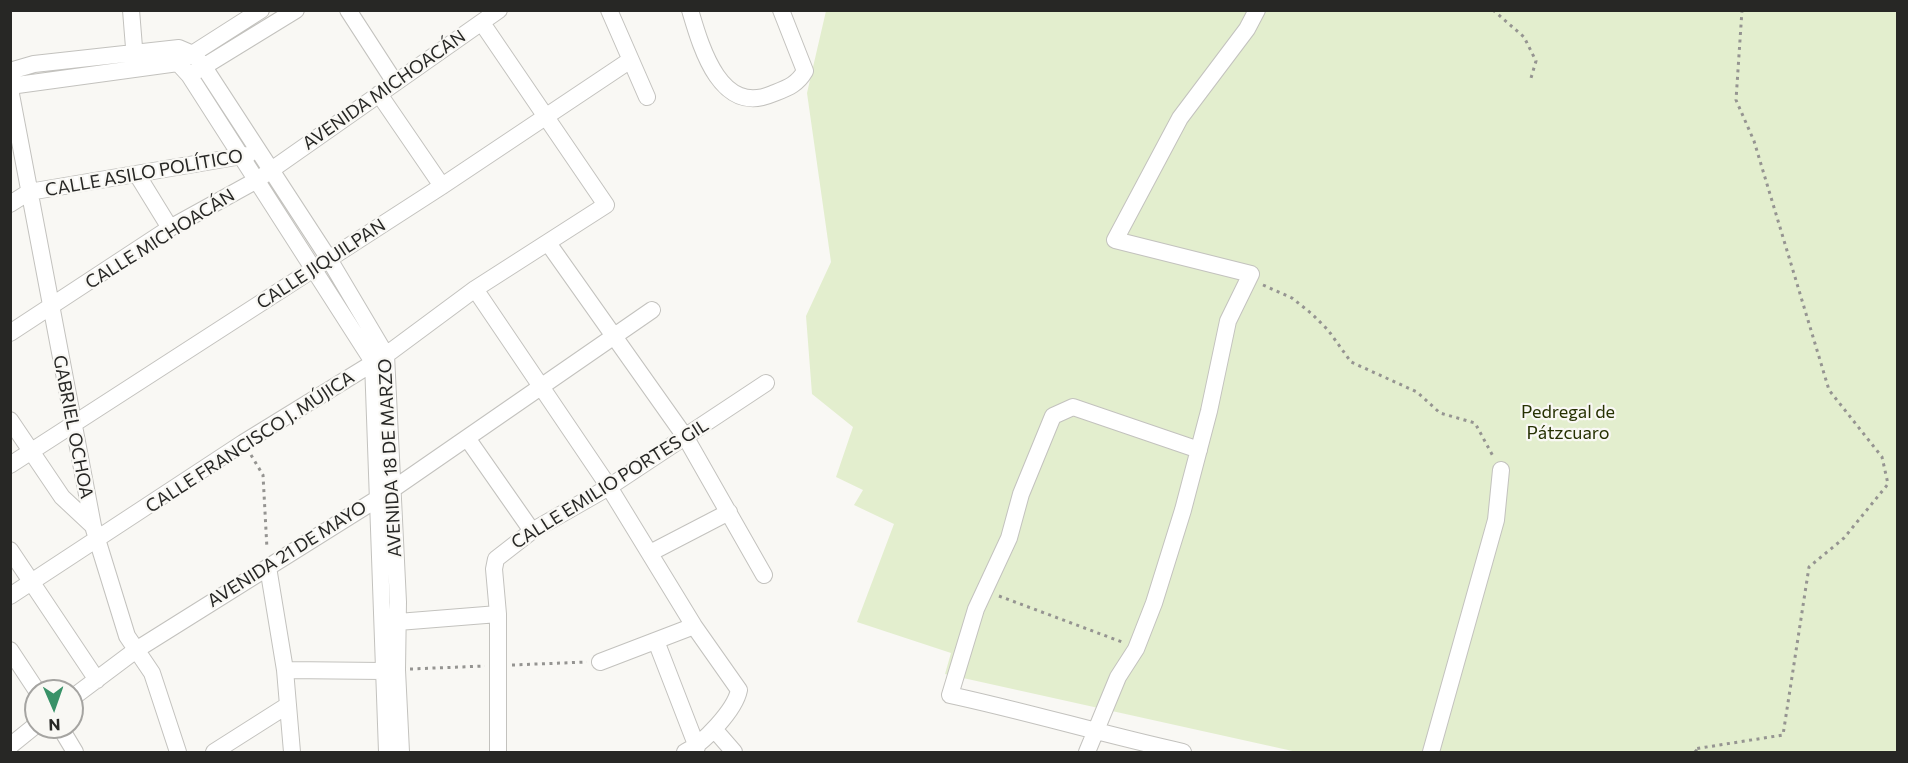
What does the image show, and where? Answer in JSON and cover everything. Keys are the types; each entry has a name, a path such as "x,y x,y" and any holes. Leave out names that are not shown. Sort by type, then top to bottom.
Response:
{"street":[{"path":"131,10 136,69"},
{"path":"230,10 237,49"},
{"path":"10,87 185,60 261,10"},
{"path":"10,71 34,64 134,52 185,60 204,67 237,49 296,10"},
{"path":"348,10 394,81"},
{"path":"609,10 629,61 647,97"},
{"path":"690,10 703,53 724,87 741,95 760,99 799,82 806,71 781,10"},
{"path":"1088,753 1118,677 1136,649 1154,603 1199,450 1228,321 1251,274 1116,240 1180,118 1247,29 1257,10"},
{"name":"AVENIDA MICHOACÁN","path":"263,174 498,11"},
{"path":"482,23 545,115"},
{"name":"AVENIDA 18 DE MARZO","path":"185,60 240,156 263,174 329,259 380,359 389,602 383,671 387,753"},
{"name":"CALLE JIQUILPAN","path":"10,465 442,186 629,61"},
{"name":"AVENIDA 18 DE MARZO","path":"204,67 258,153 263,174 314,268 380,359"},
{"name":"GABRIEL OCHOA","path":"10,87 95,534 127,636 152,673 178,753"},
{"path":"379,94 442,186"},
{"name":"CALLE FRANCISCO J. MÚJICA","path":"10,596 95,534 380,359 475,289 606,205 545,115"},
{"name":"CALLE ASILO POLÍTICO","path":"29,192 138,176 258,153"},
{"name":"CALLE MICHOACÁN","path":"51,308 170,228 263,174"},
{"path":"138,176 170,228"},
{"path":"10,204 29,192"},
{"path":"549,243 613,338 686,438 764,575"},
{"path":"475,289 609,487 694,626 740,690 735,702 714,729 691,750 656,640"},
{"path":"10,333 51,308"},
{"name":"AVENIDA 21 DE MAYO","path":"84,689 136,650 385,493 652,310"},
{"name":"CALLE EMILIO PORTES GIL","path":"498,753 498,614 494,569 496,559 532,531 609,487 766,383"},
{"path":"1183,753 1096,734 1050,718 950,695 976,609 1009,538 1021,494 1053,416 1073,407 1199,450"},
{"path":"10,420 62,496 95,534"},
{"path":"467,438 532,531"},
{"path":"1431,753 1496,520 1501,470"},
{"path":"650,553 729,512"},
{"path":"10,550 97,680"},
{"path":"268,567 285,670 292,753"},
{"name":"AVENIDA 18 DE MARZO","path":"389,602 398,622 397,670 401,753"},
{"path":"398,622 498,614"},
{"path":"600,662 694,626"},
{"path":"10,650 29,679"},
{"path":"285,670 383,671"},
{"path":"214,753 288,705"},
{"path":"714,729 734,753"},
{"path":"10,746 24,735"},
{"path":"67,739 75,753"}],"path":[{"path":"1493,10 1524,38 1536,61 1531,78"},
{"path":"1697,753 1694,749 1784,735 1809,567 1844,538 1888,484 1882,458 1829,390 1754,141 1736,100 1742,10"},
{"path":"1251,274 1267,289 1292,298 1312,314 1328,330 1351,362 1417,392 1440,413 1475,423 1501,470"},
{"path":"243,443 263,475 268,567"},
{"path":"986,591 1136,649"}],"green space":[{"name":"Pedregal de Pátzcuaro","path":"826,11 1897,11 1897,752 1297,752 945,674 951,653 857,622 894,524 854,505 863,490 836,477 853,427 812,394 806,316 831,262 807,93"}]}
